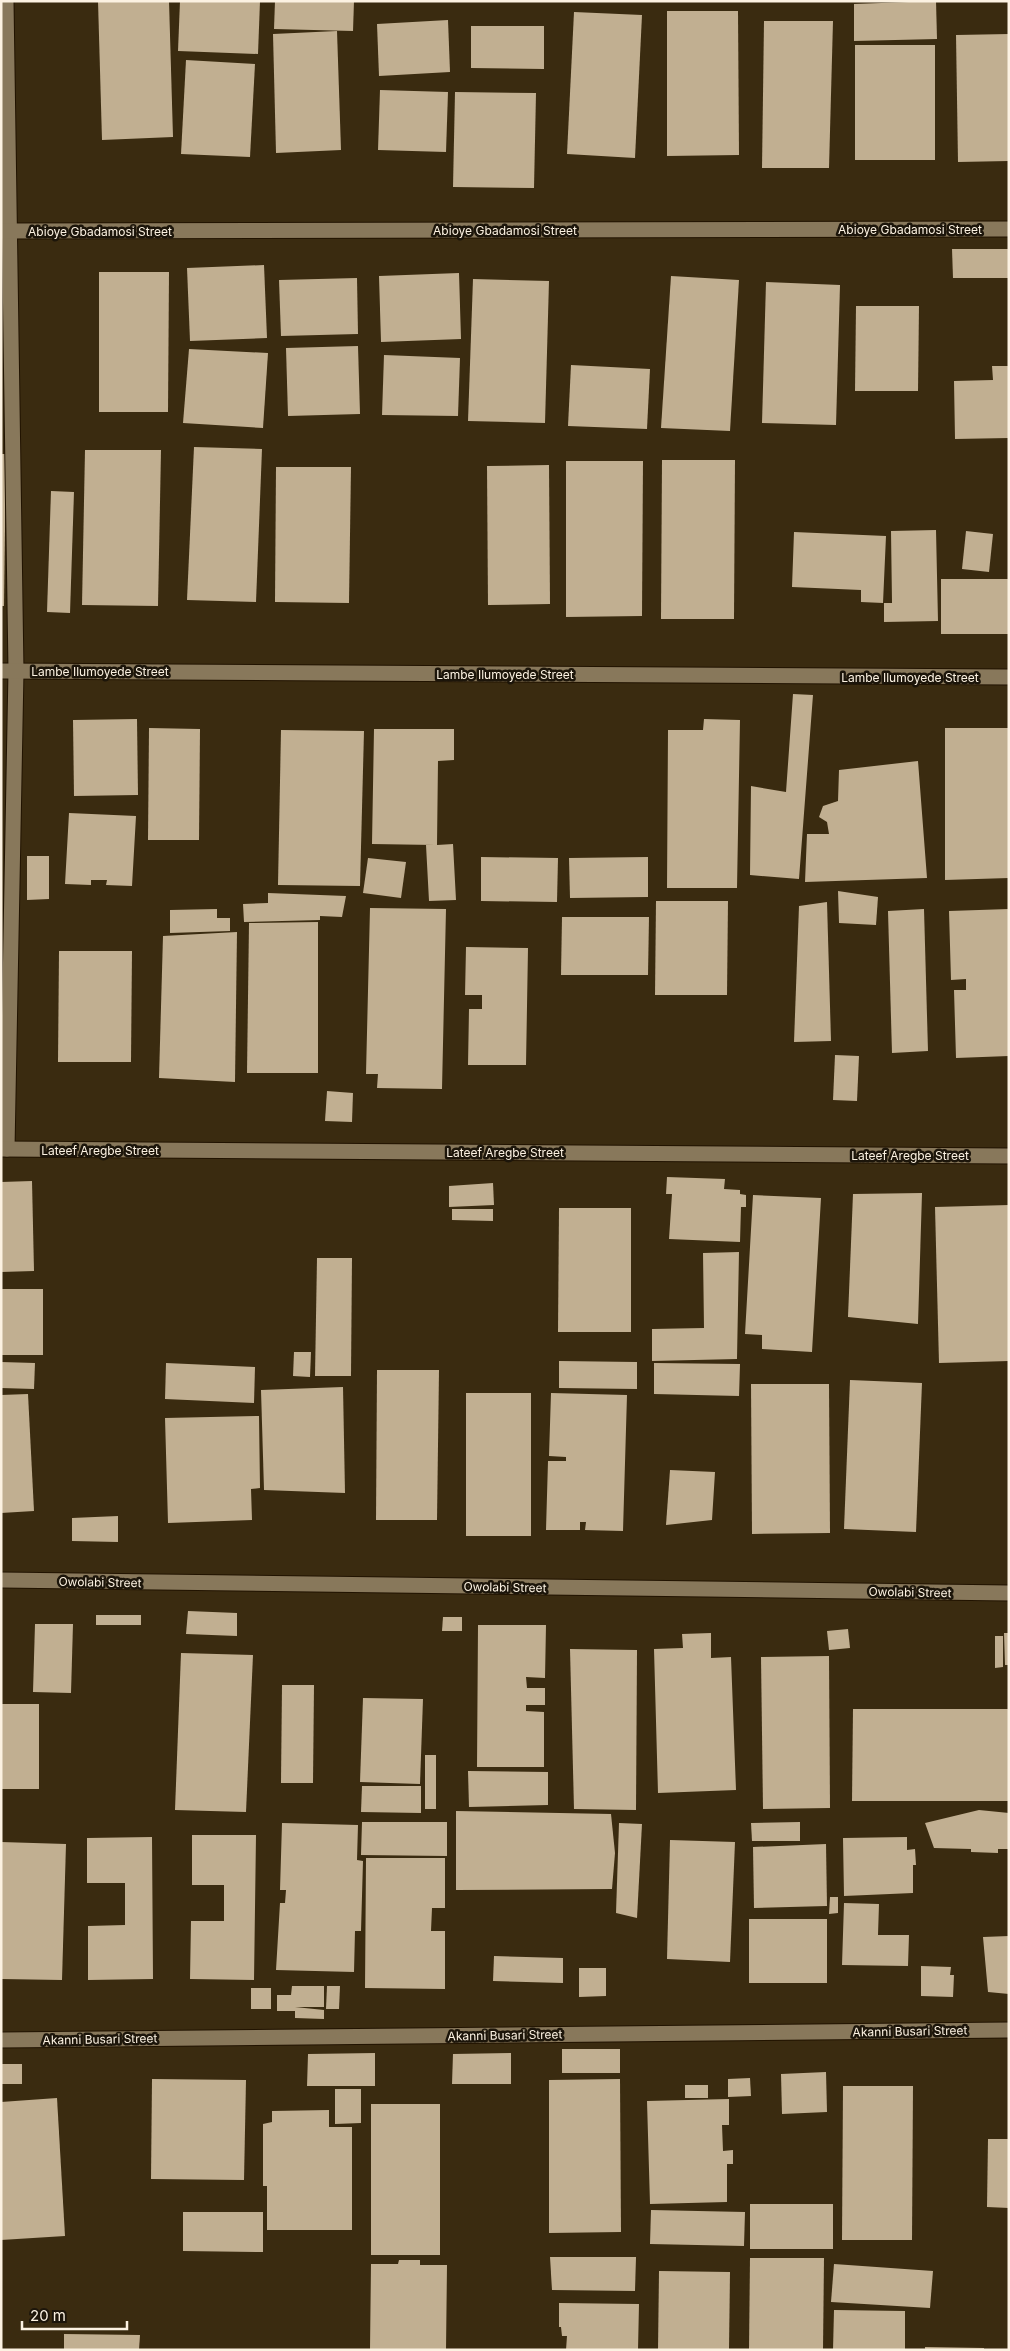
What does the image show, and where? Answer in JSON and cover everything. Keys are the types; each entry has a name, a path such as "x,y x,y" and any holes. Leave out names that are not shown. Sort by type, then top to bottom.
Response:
{"street":[{"path":"4,1149 9,670 5,231 6,1"},
{"name":"Abioye Gbadamosi Street","path":"5,231 1009,229"},
{"name":"Lambe Ilumoyede Street","path":"9,670 1009,678"},
{"name":"Lateef Aregbe Street","path":"4,1149 1009,1156"},
{"name":"Owolabi Street","path":"1,1580 1009,1593"},
{"name":"Akanni Busari Street","path":"1,2040 1009,2030"}],"building":[{"path":"98,1 169,1 173,137 102,140"},
{"path":"180,1 260,1 258,54 178,51"},
{"path":"275,1 354,1 353,31 274,29"},
{"path":"936,1 937,39 854,41 854,4"},
{"path":"667,11 738,11 739,155 667,156"},
{"path":"574,12 642,15 635,158 567,154"},
{"path":"448,20 450,72 379,76 377,24"},
{"path":"764,21 833,21 829,168 762,168"},
{"path":"471,26 544,26 544,69 471,68"},
{"path":"337,31 341,150 276,153 273,34"},
{"path":"1009,34 1009,161 958,162 956,35"},
{"path":"855,45 935,45 935,160 855,160"},
{"path":"186,60 255,64 250,157 181,154"},
{"path":"380,90 448,92 446,152 378,150"},
{"path":"455,92 536,93 534,188 453,187"},
{"path":"952,249 1009,249 1009,278 953,278"},
{"path":"264,265 267,338 190,341 187,268"},
{"path":"99,272 169,272 168,412 99,412"},
{"path":"459,273 461,339 381,342 379,276"},
{"path":"671,276 739,280 730,431 661,428"},
{"path":"357,278 358,334 281,336 279,280"},
{"path":"473,279 549,281 545,423 468,421"},
{"path":"766,282 840,285 836,425 762,423"},
{"path":"856,306 919,306 918,391 855,391"},
{"path":"358,346 360,414 288,416 286,348"},
{"path":"189,349 268,353 263,428 183,423"},
{"path":"384,355 460,358 458,416 382,415"},
{"path":"571,365 650,369 647,429 568,426"},
{"path":"992,366 1009,366 1009,438 955,439 954,381 993,380"},
{"path":"194,447 262,449 256,602 187,600"},
{"path":"85,450 161,450 158,606 82,605"},
{"path":"1,454 6,454 4,606 1,606"},
{"path":"662,460 735,460 734,619 661,619"},
{"path":"566,461 643,461 642,616 566,617"},
{"path":"549,465 550,604 488,605 487,466"},
{"path":"276,467 351,467 349,603 275,602"},
{"path":"51,491 74,492 70,613 47,612"},
{"path":"936,530 938,621 884,622 884,603 892,603 891,531"},
{"path":"966,531 993,534 989,572 962,569"},
{"path":"794,532 886,536 883,603 861,602 861,590 792,587"},
{"path":"941,579 1009,579 1009,634 941,634"},
{"path":"793,694 813,695 799,879 750,875 751,786 786,792"},
{"path":"137,719 138,795 74,796 73,720"},
{"path":"704,719 740,720 737,888 667,888 668,730 703,730"},
{"path":"149,728 200,729 199,840 148,840"},
{"path":"945,728 1009,728 1009,878 945,880"},
{"path":"374,729 454,729 454,760 438,761 437,845 453,844 456,900 429,901 426,845 435,845 372,844"},
{"path":"281,730 364,731 360,886 278,885"},
{"path":"918,761 927,878 805,882 807,834 829,834 827,822 819,817 823,806 838,801 839,770"},
{"path":"69,813 136,816 132,886 106,885 107,880 91,880 91,885 65,884"},
{"path":"27,856 49,856 49,899 27,900"},
{"path":"481,857 558,858 557,902 481,901"},
{"path":"648,857 648,897 570,898 569,858"},
{"path":"368,858 406,862 401,898 363,893"},
{"path":"838,891 878,897 876,925 839,923"},
{"path":"268,893 346,896 342,917 320,916 320,920 244,922 243,904 268,903"},
{"path":"656,901 728,901 727,995 655,995"},
{"path":"827,902 831,1041 794,1042 799,906"},
{"path":"370,908 446,909 442,1089 377,1088 378,1074 366,1074"},
{"path":"217,909 217,918 230,918 230,931 170,933 170,910"},
{"path":"924,909 928,1051 892,1053 888,911"},
{"path":"1009,909 1009,1056 956,1058 954,990 966,990 966,979 951,980 949,911"},
{"path":"562,917 649,917 648,975 561,975"},
{"path":"318,922 318,1073 247,1073 249,923"},
{"path":"237,932 235,1082 159,1078 163,936"},
{"path":"466,947 528,948 526,1065 468,1065 469,1009 482,1009 482,995 465,995"},
{"path":"59,951 132,951 131,1062 58,1062"},
{"path":"835,1055 859,1056 857,1101 833,1100"},
{"path":"327,1091 353,1093 352,1122 325,1121"},
{"path":"667,1177 725,1179 724,1189 740,1190 740,1194 746,1195 746,1207 741,1207 740,1242 669,1239 672,1194 666,1194"},
{"path":"32,1181 34,1271 1,1272 1,1182"},
{"path":"493,1183 494,1205 449,1207 449,1186"},
{"path":"922,1193 918,1324 848,1317 853,1194"},
{"path":"753,1195 821,1198 812,1352 762,1349 762,1335 745,1334"},
{"path":"1009,1205 1009,1361 939,1363 935,1207"},
{"path":"559,1208 631,1208 631,1332 558,1332"},
{"path":"452,1209 493,1209 493,1221 452,1220"},
{"path":"739,1252 737,1359 652,1361 652,1329 704,1328 703,1253"},
{"path":"317,1258 352,1258 351,1376 315,1376"},
{"path":"1,1289 43,1289 43,1355 1,1355"},
{"path":"294,1352 311,1352 310,1377 293,1376"},
{"path":"559,1361 637,1362 637,1389 559,1388"},
{"path":"1,1362 35,1363 34,1389 1,1388"},
{"path":"166,1363 255,1367 254,1403 165,1399"},
{"path":"654,1363 740,1364 739,1396 654,1394"},
{"path":"377,1370 439,1370 437,1520 376,1520"},
{"path":"850,1380 922,1383 916,1532 844,1529"},
{"path":"751,1384 829,1384 830,1533 752,1534"},
{"path":"343,1387 345,1493 264,1490 261,1390"},
{"path":"466,1393 531,1393 531,1536 466,1536"},
{"path":"551,1393 627,1395 623,1531 585,1530 586,1522 580,1522 580,1530 546,1530 548,1461 566,1461 566,1457 549,1456"},
{"path":"28,1394 34,1511 1,1513 1,1395"},
{"path":"259,1416 260,1488 251,1489 252,1520 168,1523 165,1418"},
{"path":"670,1470 715,1472 712,1520 666,1525"},
{"path":"118,1516 118,1542 72,1541 72,1518"},
{"path":"188,1611 237,1613 237,1636 186,1634"},
{"path":"96,1615 141,1615 141,1625 96,1625"},
{"path":"443,1617 462,1617 462,1631 442,1631"},
{"path":"35,1624 73,1624 71,1693 33,1692"},
{"path":"478,1625 546,1625 545,1678 526,1677 527,1688 545,1688 545,1705 526,1705 526,1711 544,1712 544,1767 477,1767"},
{"path":"848,1629 850,1648 829,1650 827,1631"},
{"path":"711,1633 711,1658 731,1657 736,1790 658,1793 654,1649 683,1648 682,1634"},
{"path":"1004,1633 1009,1633 1009,1665 1005,1665"},
{"path":"995,1636 1003,1636 1003,1667 995,1668"},
{"path":"570,1649 637,1650 636,1810 574,1809"},
{"path":"181,1653 253,1655 246,1812 175,1810"},
{"path":"829,1656 830,1808 763,1809 761,1657"},
{"path":"282,1685 314,1685 313,1783 281,1783"},
{"path":"363,1698 423,1699 420,1784 360,1782"},
{"path":"1,1704 39,1704 39,1789 1,1789"},
{"path":"853,1709 1009,1709 1009,1801 852,1801"},
{"path":"425,1755 436,1755 436,1809 425,1809"},
{"path":"468,1771 548,1772 548,1805 469,1807"},
{"path":"362,1786 421,1786 421,1813 361,1812"},
{"path":"979,1810 1009,1813 1009,1849 998,1849 998,1853 971,1852 971,1849 934,1848 925,1823"},
{"path":"456,1811 611,1814 615,1853 612,1889 456,1890"},
{"path":"362,1822 447,1822 447,1856 361,1855"},
{"path":"800,1822 800,1841 752,1841 751,1823"},
{"path":"282,1823 358,1825 357,1860 363,1861 361,1931 355,1931 354,1972 276,1970 280,1903 285,1903 286,1890 280,1890"},
{"path":"619,1823 642,1824 637,1918 616,1913"},
{"path":"192,1835 256,1835 254,1980 190,1979 191,1921 224,1921 224,1885 192,1885"},
{"path":"152,1837 153,1979 88,1980 88,1926 125,1925 125,1883 87,1883 87,1838"},
{"path":"907,1837 907,1850 915,1849 916,1865 913,1865 913,1893 844,1896 843,1838"},
{"path":"670,1840 735,1842 730,1962 667,1959"},
{"path":"1,1842 66,1844 62,1980 1,1979"},
{"path":"826,1844 827,1906 754,1908 753,1847"},
{"path":"366,1858 445,1858 445,1908 432,1908 431,1931 445,1931 445,1989 365,1988"},
{"path":"830,1897 838,1897 838,1913 829,1914"},
{"path":"844,1903 879,1904 878,1935 909,1935 908,1966 842,1965"},
{"path":"749,1919 827,1919 827,1983 749,1983"},
{"path":"1009,1936 1009,1994 988,1992 983,1937"},
{"path":"494,1956 563,1958 563,1983 493,1981"},
{"path":"921,1966 951,1967 950,1975 954,1975 953,1997 921,1996"},
{"path":"579,1968 606,1968 606,1996 579,1997"},
{"path":"292,1986 324,1986 324,2007 295,2007 324,2010 324,2019 295,2018 295,2011 277,2011 277,1995 291,1995"},
{"path":"327,1986 340,1986 339,2009 326,2009"},
{"path":"251,1988 271,1988 271,2009 251,2009"},
{"path":"562,2049 620,2049 620,2073 562,2073"},
{"path":"375,2053 375,2086 307,2086 308,2054"},
{"path":"511,2053 511,2084 452,2084 453,2054"},
{"path":"1,2064 22,2064 22,2084 1,2084"},
{"path":"826,2072 827,2112 782,2114 781,2074"},
{"path":"750,2078 751,2096 728,2097 728,2079"},
{"path":"152,2079 246,2080 244,2180 151,2179"},
{"path":"620,2079 621,2232 549,2233 549,2080"},
{"path":"685,2085 708,2085 708,2098 685,2098"},
{"path":"843,2086 913,2086 912,2240 842,2240"},
{"path":"335,2089 361,2089 361,2123 335,2124"},
{"path":"57,2098 65,2236 1,2240 1,2102"},
{"path":"729,2099 729,2125 722,2125 723,2151 733,2150 733,2164 727,2164 727,2202 650,2204 647,2101"},
{"path":"371,2104 440,2104 440,2255 371,2255"},
{"path":"329,2110 329,2127 352,2127 352,2230 267,2230 267,2186 263,2186 263,2124 272,2122 272,2111"},
{"path":"988,2139 1009,2139 1009,2208 987,2207"},
{"path":"750,2204 833,2204 833,2249 750,2249"},
{"path":"651,2210 745,2212 744,2246 650,2244"},
{"path":"183,2212 263,2212 263,2252 183,2251"},
{"path":"550,2257 636,2257 635,2291 552,2290"},
{"path":"750,2258 824,2258 823,2350 749,2350"},
{"path":"399,2260 420,2260 420,2265 447,2265 446,2350 370,2350 371,2264 398,2264"},
{"path":"834,2264 933,2271 930,2308 831,2302"},
{"path":"659,2271 730,2272 729,2350 658,2350"},
{"path":"559,2303 639,2304 638,2350 566,2350 567,2336 562,2336 561,2327 559,2327"},
{"path":"834,2310 905,2311 905,2350 833,2350"},
{"path":"64,2334 140,2335 139,2350 64,2350"},
{"path":"925,2347 984,2348 984,2350 925,2350"}]}
